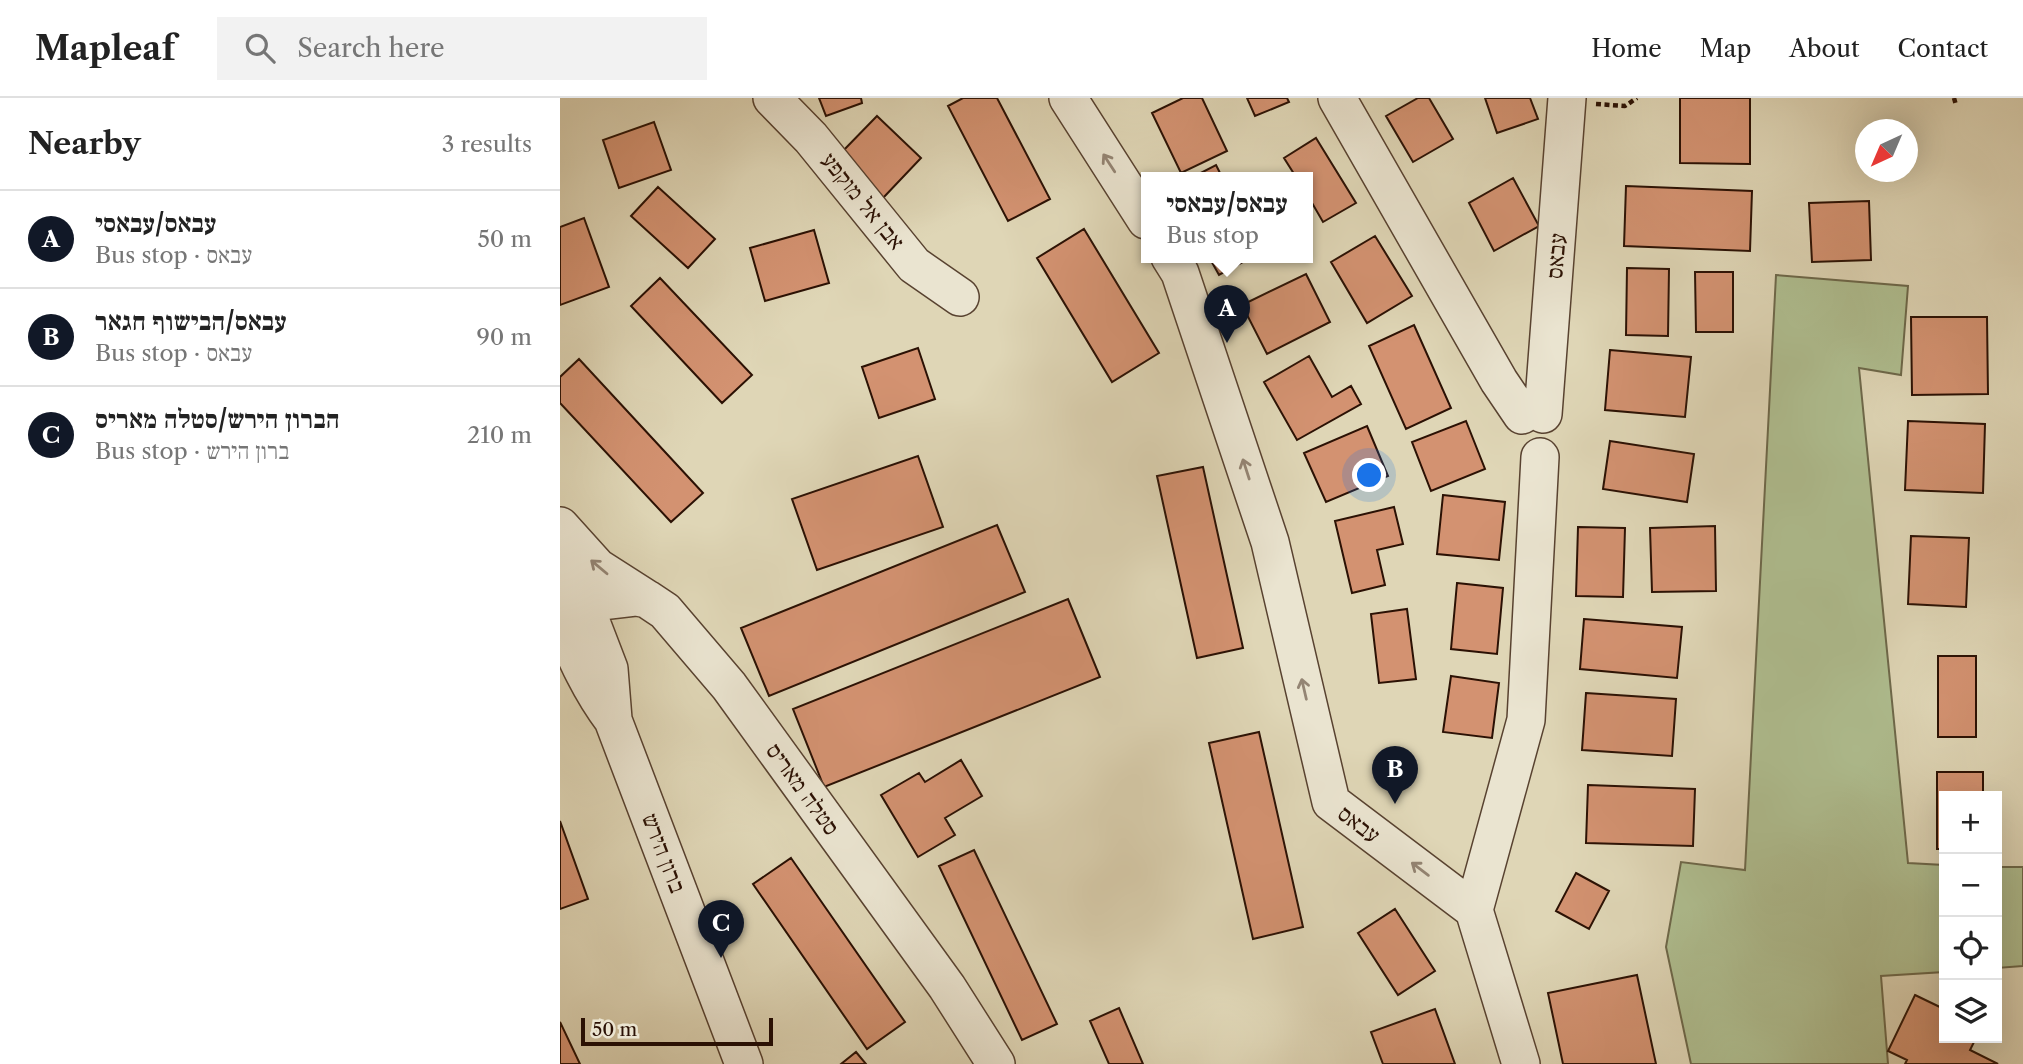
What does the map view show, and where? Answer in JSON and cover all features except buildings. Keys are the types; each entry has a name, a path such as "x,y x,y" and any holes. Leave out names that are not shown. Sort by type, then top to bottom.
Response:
{"street":[{"name":"אבן אל מוקפע","path":"772,98 811,138 914,265 960,298"},
{"path":"1068,98 1141,212"},
{"path":"1337,98 1499,381 1532,415 1554,425 1556,440 1552,448 1540,457 1526,720 1474,910 1521,1064"},
{"name":"עבאס","path":"1532,415 1567,100"},
{"name":"עבאס","path":"1175,263 1181,273 1270,542 1331,802 1474,910"},
{"name":"סטלה מאריס","path":"560,526 597,567 656,605 729,686 947,987 996,1064"},
{"path":"560,556 576,583 568,612"},
{"path":"568,612 621,598 656,605 654,609 639,611 619,629 611,646 609,669"},
{"name":"ברון הירש","path":"568,612 609,669 613,720"},
{"name":"ברון הירש","path":"568,612 583,675 613,720 744,1064"}],"path":[{"path":"1567,100 1625,106 1637,98"},
{"path":"1954,98 1956,105"}],"green space":[{"path":"1776,275 1908,286 1901,375 1859,368 1908,863 1939,865 1939,972 1881,976 1888,1064 1691,1064 1666,947 1681,862 1745,870"},
{"path":"2002,867 2023,867 2023,966 2002,968"}],"place":[{"name":"עבאס/עבאסי","path":"1227,343"},
{"name":"עבאס/הבישוף חגאר","path":"1395,804"},
{"name":"הברון הירש/סטלה מאריס","path":"721,958"}]}
